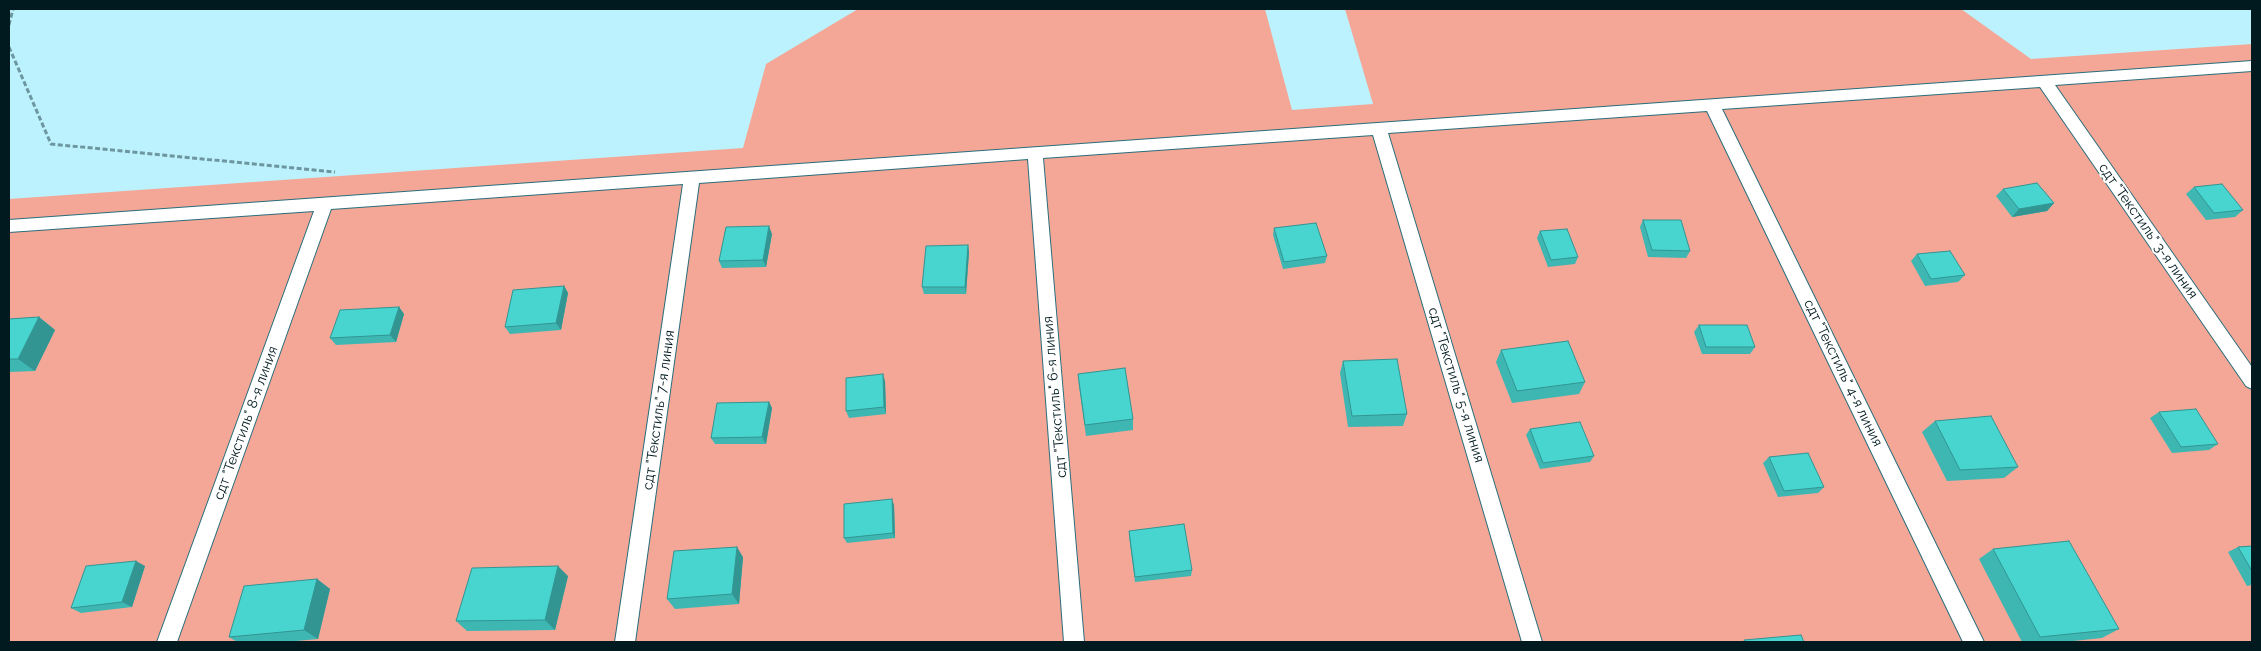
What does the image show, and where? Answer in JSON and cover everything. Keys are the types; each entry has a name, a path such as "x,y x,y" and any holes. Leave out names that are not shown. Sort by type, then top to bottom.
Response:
{"lane":[{"path":"9,226 2252,66"},
{"name":"сдт \"Текстиль\" 3-я линия","path":"2044,81 2252,381"},
{"name":"сдт \"Текстиль\" 4-я линия","path":"1712,105 1974,642"},
{"name":"сдт \"Текстиль\" 5-я линия","path":"1379,128 1532,642"},
{"name":"сдт \"Текстиль\" 6-я линия","path":"1035,153 1074,642"},
{"name":"сдт \"Текстиль\" 7-я линия","path":"625,642 692,178"},
{"name":"сдт \"Текстиль\" 8-я линия","path":"167,642 325,204"}],"path":[{"path":"9,25 13,9"},
{"path":"9,47 51,144 336,172 325,204"}],"shaded area":[{"path":"858,9 1265,9 1292,110 1373,104 1345,9 1961,9 2031,59 2252,44 2252,642 9,642 9,199 743,148 766,64"}],"building":[{"path":"2037,183 2054,203 2019,209 2003,189"},
{"path":"2222,184 2243,210 2214,213 2194,187"},
{"path":"1643,220 1681,220 1690,251 1652,250"},
{"path":"1316,223 1327,256 1284,262 1274,228"},
{"path":"769,226 763,260 719,261 726,227"},
{"path":"1567,229 1578,257 1551,260 1540,231"},
{"path":"968,245 965,287 922,287 926,246"},
{"path":"1950,251 1965,275 1931,279 1917,254"},
{"path":"564,286 556,323 505,327 513,290"},
{"path":"399,307 390,335 330,338 340,310"},
{"path":"39,317 18,359 9,359 9,319"},
{"path":"1699,325 1747,325 1755,347 1706,347"},
{"path":"1568,341 1585,382 1517,391 1501,350"},
{"path":"1397,359 1407,414 1352,416 1343,361"},
{"path":"1125,368 1133,419 1085,425 1078,374"},
{"path":"883,374 884,407 846,411 846,378"},
{"path":"769,402 762,437 711,438 717,403"},
{"path":"2196,409 2218,444 2181,447 2159,412"},
{"path":"1991,416 2018,467 1960,470 1935,421"},
{"path":"1580,422 1594,456 1543,463 1530,429"},
{"path":"1808,453 1824,487 1784,491 1769,457"},
{"path":"892,499 893,533 844,538 844,504"},
{"path":"1184,524 1192,570 1135,577 1129,531"},
{"path":"2069,541 2119,629 2040,637 1993,549"},
{"path":"2252,546 2252,571 2238,547"},
{"path":"737,547 732,594 667,599 674,551"},
{"path":"136,561 122,602 71,608 86,566"},
{"path":"558,566 545,620 456,621 472,568"},
{"path":"317,579 304,630 229,637 244,586"},
{"path":"1801,635 1804,642 1745,642 1744,640"}]}
